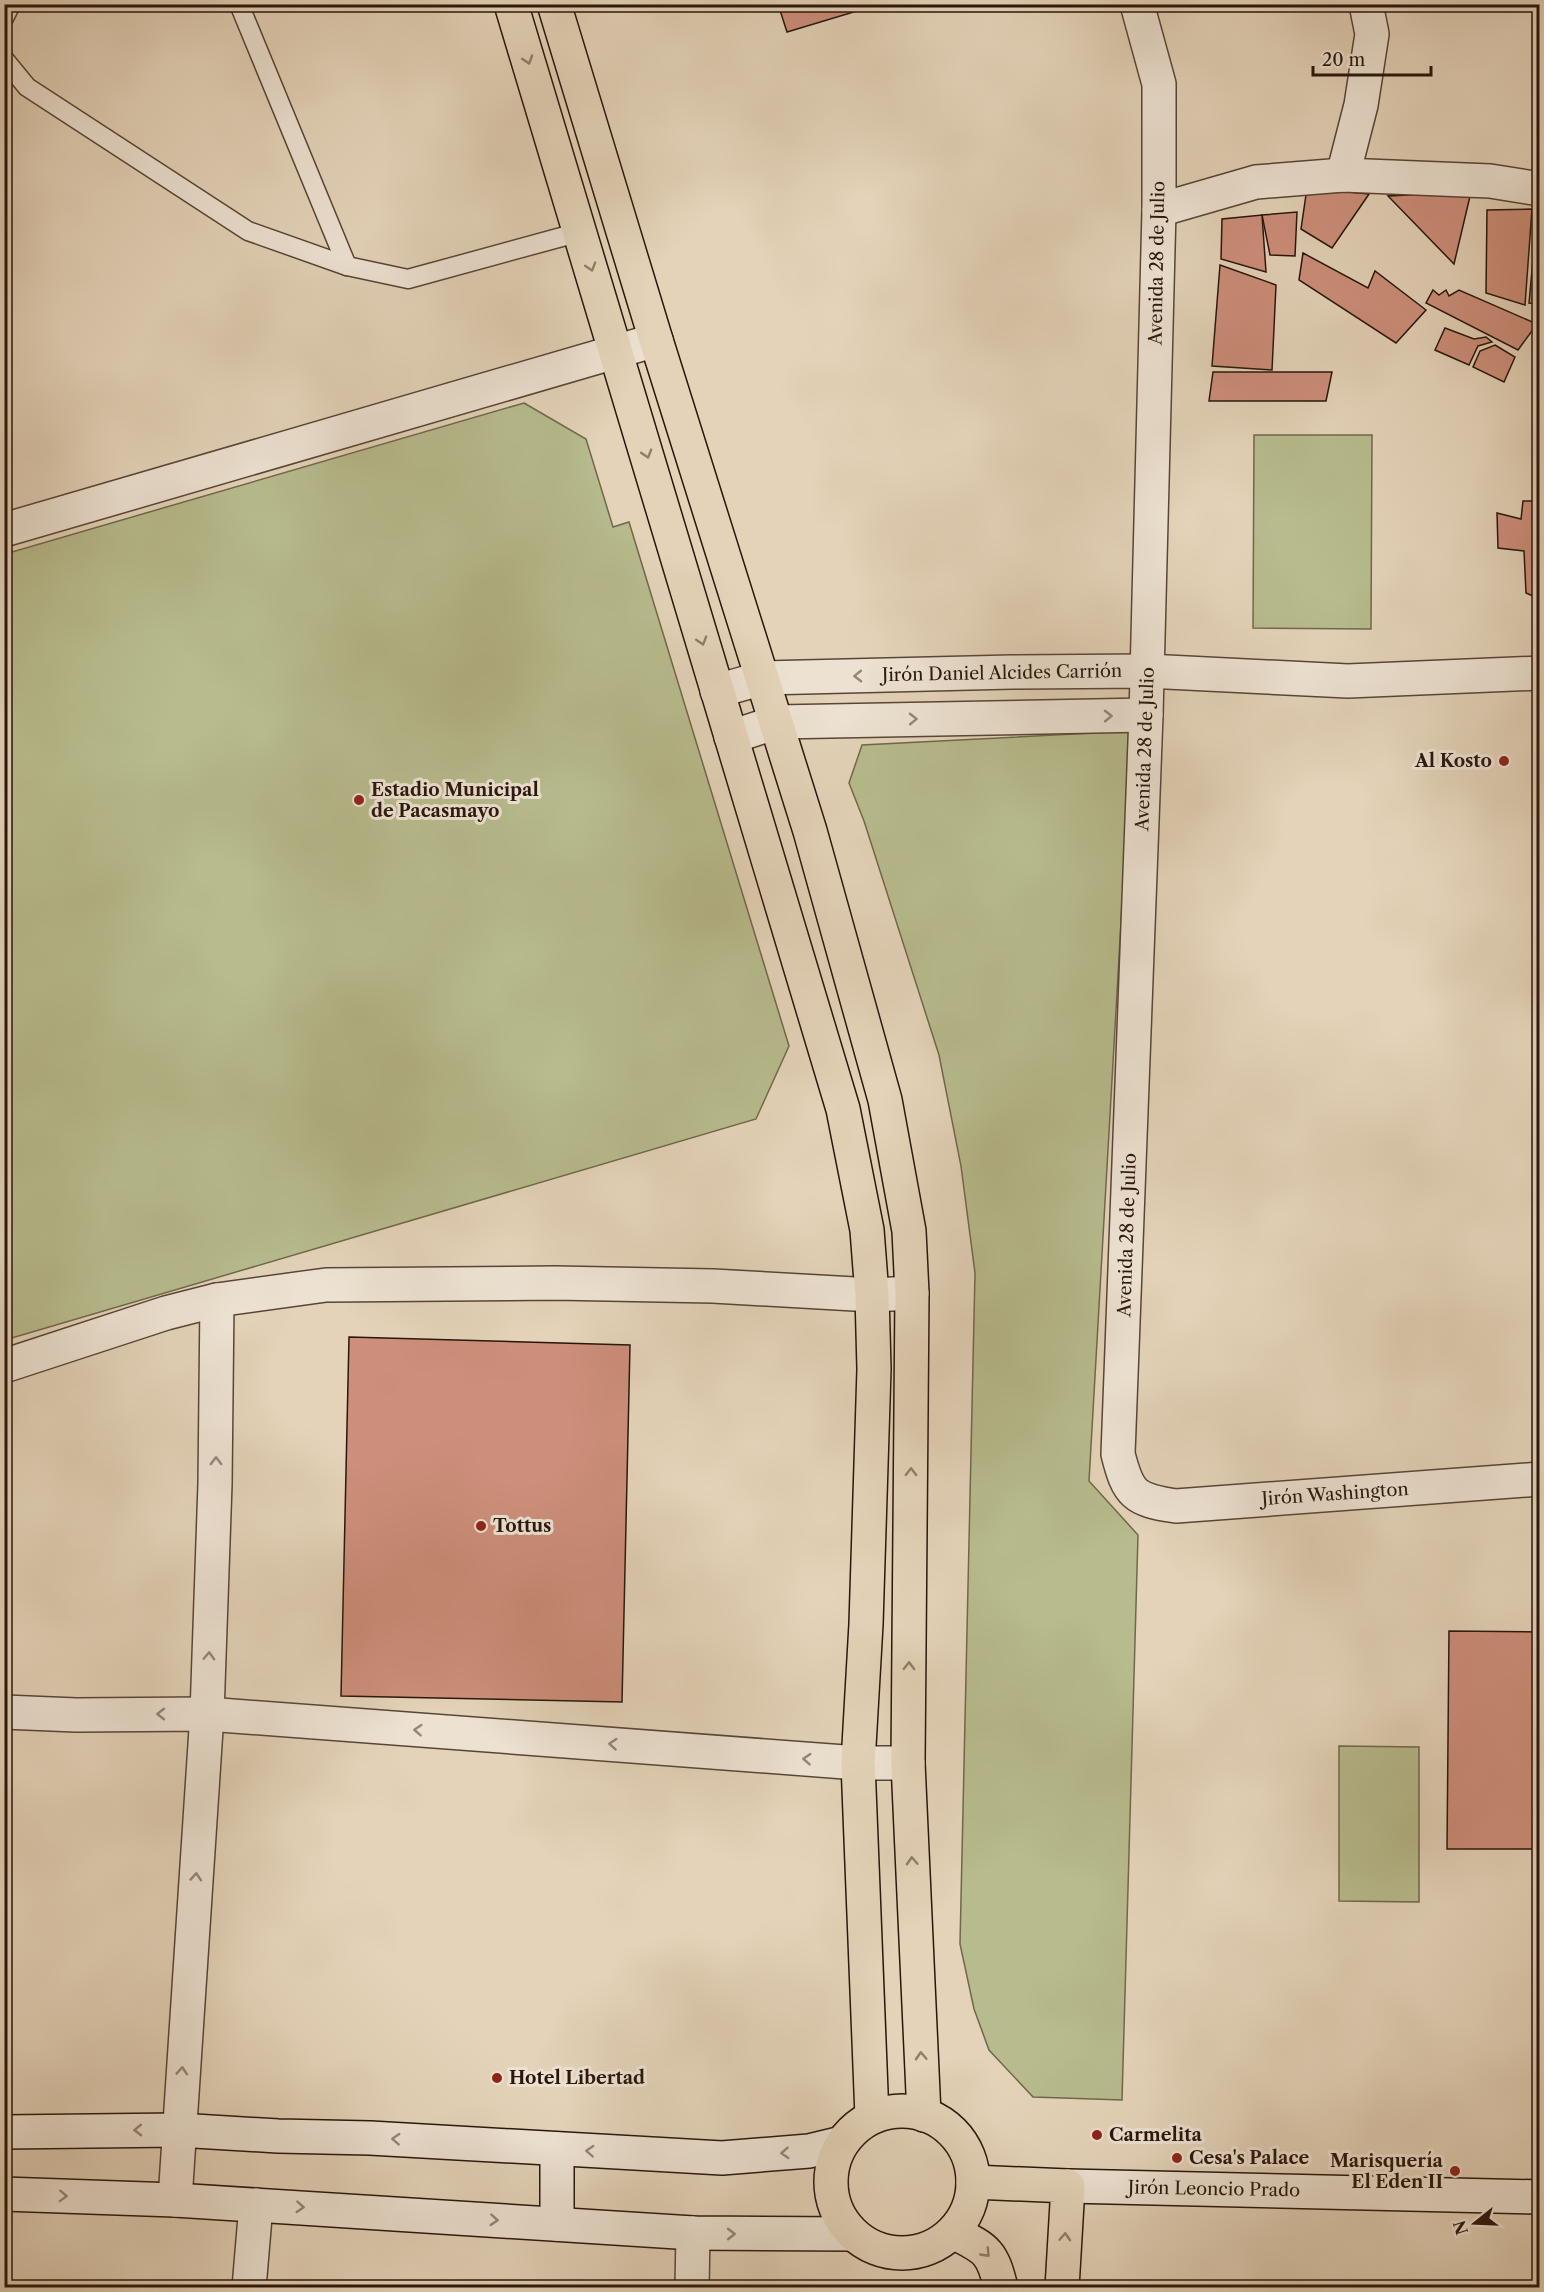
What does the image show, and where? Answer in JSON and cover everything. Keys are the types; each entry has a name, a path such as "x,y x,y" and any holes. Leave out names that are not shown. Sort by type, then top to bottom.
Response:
{"main road":[{"path":"511,4 843,1109 867,1230 874,1369 866,1624 858,1762 872,2117"},
{"path":"554,4 656,340 810,831 885,1100 909,1231 912,1293 908,1764 924,2115"},
{"path":"580,232 620,221"},
{"path":"907,2110 924,2115 950,2130 967,2153 973,2182 964,2217 953,2232 931,2248 904,2254 876,2249 853,2234 838,2214 831,2191 832,2166 842,2143 855,2127 872,2117 907,2110"},
{"path":"973,2182 1068,2186 1062,2288"},
{"path":"953,2232 983,2247 995,2262 1001,2288"}],"street":[{"name":"Avenida 28 de Julio","path":"1134,1492 1125,1481 1118,1454 1148,671 1159,210 1159,84 1137,4"},
{"path":"1343,175 1361,105 1372,34 1366,4"},
{"path":"1159,210 1256,183 1343,175 1490,181 1539,189"},
{"path":"4,530 656,340"},
{"name":"Jirón Daniel Alcides Carrión","path":"717,691 763,678 1148,671 1348,681 1539,673"},
{"path":"731,737 777,722 1146,715"},
{"path":"4,1366 166,1312 217,1300 326,1285 555,1283 713,1286 872,1295 912,1293"},
{"path":"175,2200 207,1714 216,1484 217,1300"},
{"name":"Jirón Washington","path":"1134,1492 1147,1500 1176,1506 1539,1479"},
{"path":"4,1712 76,1715 207,1714 908,1764"},
{"path":"4,2132 178,2130 278,2136 370,2138 722,2158 809,2151 842,2143"},
{"path":"557,2149 557,2224"},
{"name":"Jirón Leoncio Prado","path":"1068,2186 1539,2197"},
{"path":"4,2194 175,2200 693,2233 853,2234"},
{"path":"249,2288 256,2205"},
{"path":"692,2288 693,2233"}],"lane":[{"path":"4,18 10,4"},
{"path":"239,4 347,266"},
{"path":"4,59 27,87 248,231 347,266 408,279 580,232"}],"green space":[{"name":"Estadio Municipal de Pacasmayo","path":"524,403 586,439 613,527 629,522 789,1046 756,1119 5,1340 5,554"},
{"path":"1254,435 1372,435 1371,629 1253,628"},
{"path":"1132,731 1089,1481 1138,1535 1122,2100 1033,2097 989,2050 974,2009 960,1944 975,1273 961,1166 939,1055 864,821 849,783 862,745"},
{"path":"1339,1746 1419,1747 1419,1902 1339,1901"}],"building":[{"path":"778,4 855,4 857,11 787,32"},
{"path":"1307,188 1369,194 1332,248 1301,229"},
{"path":"1471,192 1454,264 1388,196"},
{"path":"1532,209 1525,305 1486,293 1487,210"},
{"path":"1297,212 1295,256 1270,255 1262,215"},
{"path":"1262,215 1266,272 1221,259 1222,219"},
{"path":"1537,216 1540,216 1538,304 1529,303"},
{"path":"1303,253 1368,288 1375,271 1426,310 1396,343 1299,280"},
{"path":"1220,265 1276,285 1272,370 1212,366"},
{"path":"1433,290 1439,295 1446,290 1449,296 1459,290 1537,324 1518,350 1426,303"},
{"path":"1445,328 1474,339 1486,337 1492,342 1478,346 1469,365 1435,350"},
{"path":"1495,345 1515,357 1504,382 1473,367 1480,351"},
{"path":"1213,372 1332,372 1326,401 1209,401"},
{"path":"1523,501 1540,501 1540,599 1526,593 1524,551 1498,548 1497,513 1521,519"},
{"path":"349,1337 630,1345 622,1702 341,1696"},
{"path":"1449,1631 1540,1632 1540,1849 1447,1849"}],"place":[{"name":"Al Kosto","path":"1504,761"},
{"name":"Estadio Municipal de Pacasmayo","path":"359,800"},
{"name":"Tottus","path":"481,1526"},
{"name":"Hotel Libertad","path":"497,2078"},
{"name":"Carmelita","path":"1097,2135"},
{"name":"Cesa's Palace","path":"1177,2158"},
{"name":"Marisquería El Eden II","path":"1455,2171"}]}
